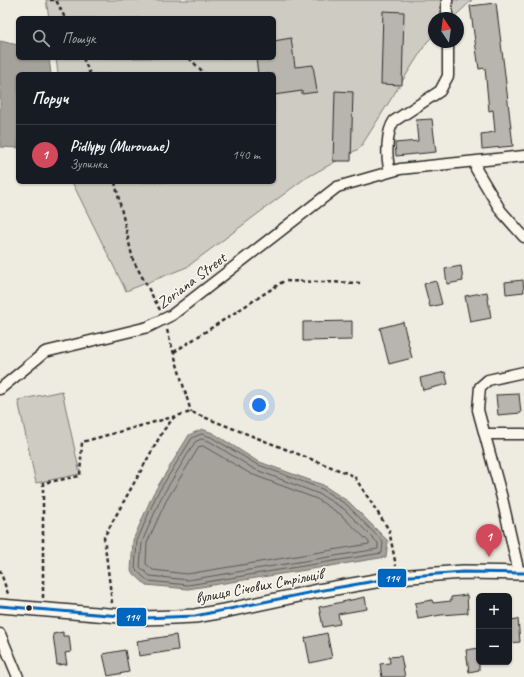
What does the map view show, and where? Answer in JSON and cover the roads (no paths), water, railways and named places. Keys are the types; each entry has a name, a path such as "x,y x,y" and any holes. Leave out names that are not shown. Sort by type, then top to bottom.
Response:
{"street":[{"path":"447,0 447,12"},
{"path":"390,171 387,159 390,126 394,121 440,91 448,76 448,48"},
{"name":"Zoriana Street","path":"0,389 45,352 148,327 172,315 338,187 390,171 524,156"},
{"path":"477,162 476,169 501,210 524,237"},
{"path":"522,573 478,410 480,388 488,380 524,372"},
{"path":"485,434 524,434"},
{"name":"вулиця Січових Стрільців","path":"4,600 41,602 114,616 144,618 195,616 318,591 398,577 463,572 522,573"},
{"path":"0,634 18,677"}],"water":[{"path":"0,41 16,45 16,60 49,60 51,72 16,72 16,148 0,147"},
{"path":"202,429 213,433 257,461 323,485 349,502 388,541 386,557 188,589 146,585 131,571 133,540 153,494 189,435"}],"place":[{"name":"Pidlypy (Murovane)","path":"489,557"}]}
